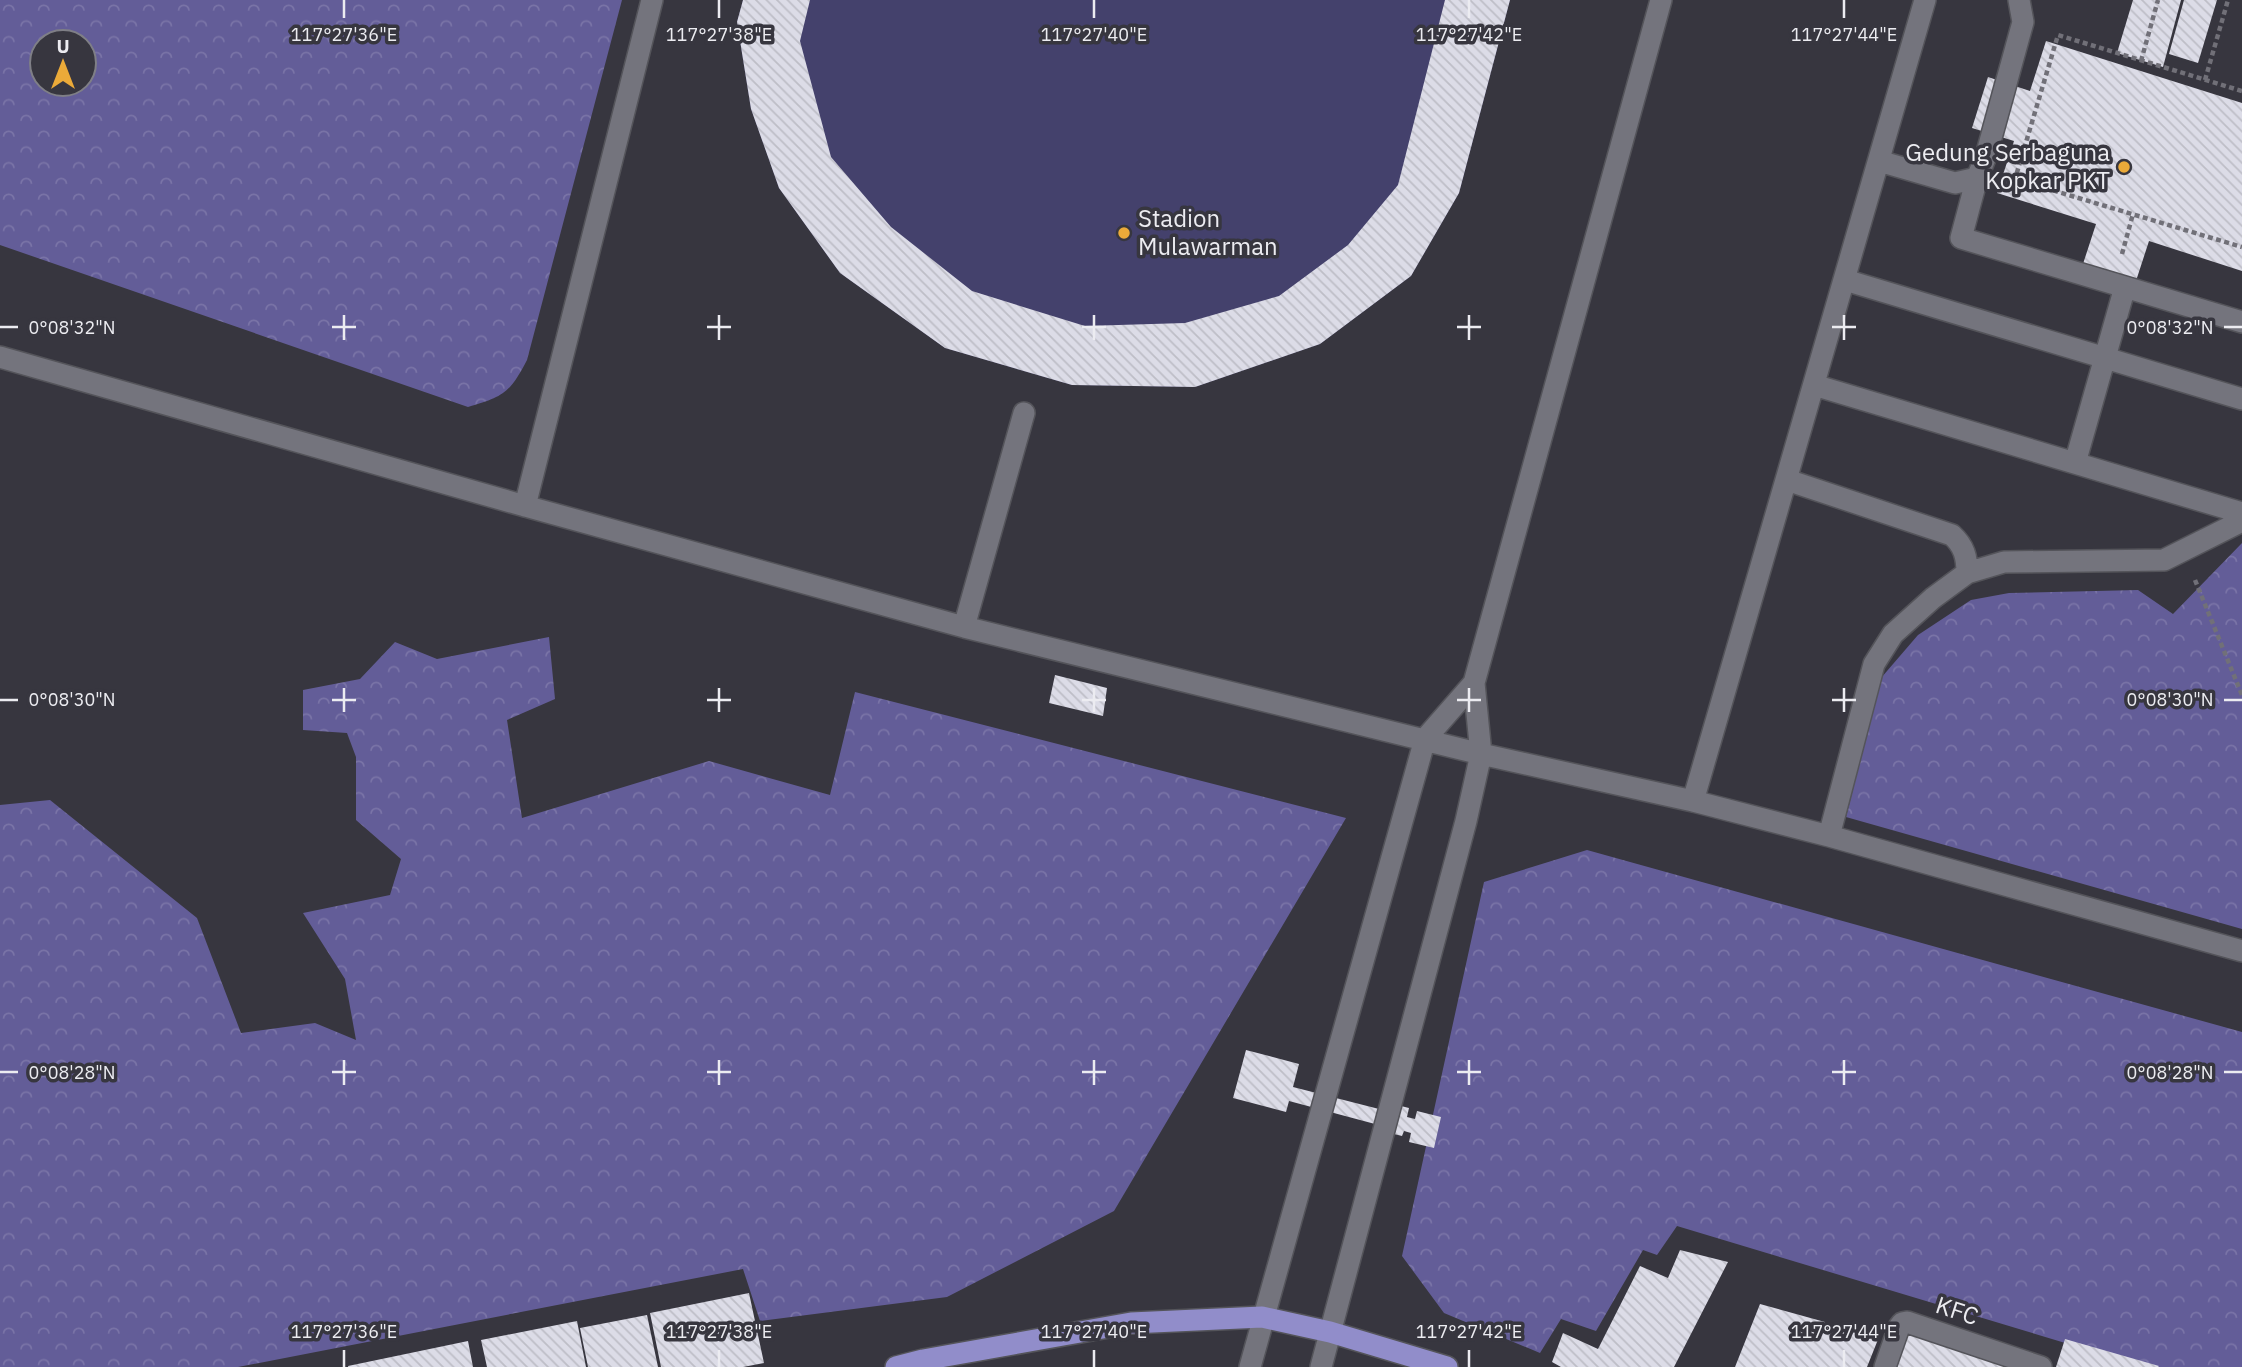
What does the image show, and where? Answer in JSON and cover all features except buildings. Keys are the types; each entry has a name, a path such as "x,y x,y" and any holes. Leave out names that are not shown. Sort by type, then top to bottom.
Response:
{"main road":[{"path":"896,1367 1131,1323 1262,1317 1329,1332 1447,1367"}],"street":[{"path":"525,506 652,0"},
{"path":"1321,1367 1466,821 1481,754 1474,683 1661,0"},
{"path":"1693,801 1925,0"},
{"path":"2019,0 2024,22 1961,238 2242,322"},
{"path":"1879,161 1955,183 1977,178"},
{"path":"1845,280 2242,399"},
{"path":"2076,463 2105,358 2120,286"},
{"path":"0,357 964,627 1481,754 1693,801 2242,951"},
{"path":"1814,385 2242,513"},
{"path":"964,627 1024,413"},
{"path":"1787,480 1952,535 1965,550 1968,573"},
{"path":"1829,836 1874,664 1892,634 1933,598 1968,573 2004,562 2164,559 2242,521"},
{"path":"1250,1367 1425,739 1474,683"},
{"name":"KFC","path":"1885,1367 1899,1327 1907,1322 2041,1367"}],"path":[{"path":"2141,61 2158,0"},
{"path":"2205,80 2228,0"},
{"path":"2242,91 2058,35 2015,179 2242,247"},
{"path":"2120,286 2133,214"},
{"path":"2182,550 2242,695"}],"shaded area":[{"name":"Stadion Mulawarman","path":"743,0 1510,0 1459,193 1411,276 1320,344 1195,387 1072,385 945,348 840,273 779,188 751,109 737,22"}],"green space":[{"path":"0,0 622,0 527,360 516,380 504,392 468,407 0,245"},
{"path":"2242,543 2242,929 1846,817 1881,678 1918,635 1971,600 2009,593 2138,590 2173,614"},
{"path":"549,637 555,699 507,720 522,818 709,761 830,795 855,692 1346,818 1114,1211 947,1297 760,1321 743,1269 238,1367 0,1367 0,805 50,800 197,918 241,1033 315,1023 356,1040 345,979 303,913 390,895 401,859 356,820 356,757 347,733 303,730 303,690 360,679 395,642 437,659"},
{"path":"1587,850 2242,1032 2242,1367 2145,1367 1677,1226 1657,1255 1643,1250 1596,1331 1561,1319 1540,1353 1444,1313 1402,1256 1484,882"}],"place":[{"name":"Gedung Serbaguna Kopkar PKT","path":"2124,167"},
{"name":"Stadion Mulawarman","path":"1124,233"}]}
